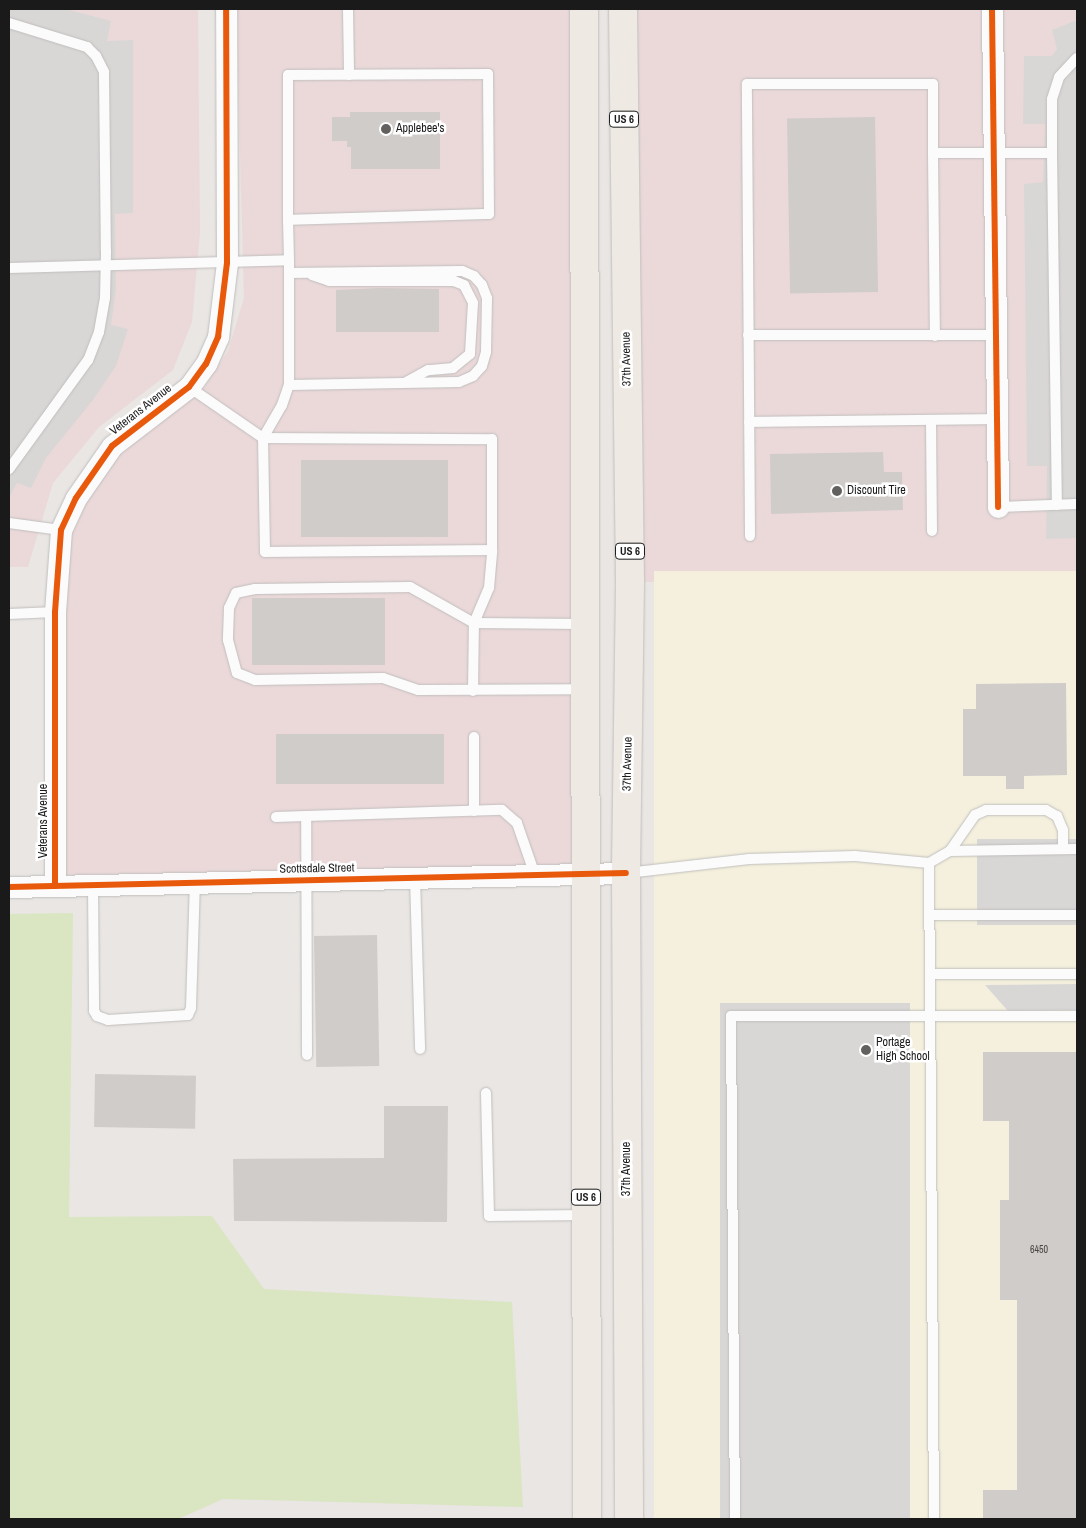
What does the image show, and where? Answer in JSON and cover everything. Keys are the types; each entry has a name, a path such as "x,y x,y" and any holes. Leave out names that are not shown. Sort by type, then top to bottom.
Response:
{"main road":[{"name":"US 6","path":"584,9 588,689 584,874 588,1519"},
{"name":"37th Avenue","path":"622,9 630,583 626,873 629,1519"}],"street":[{"name":"Veterans Avenue","path":"55,886 55,612 62,530 76,498 112,446 189,387 206,364 218,337 227,263 226,9"},
{"path":"992,9 998,507"},
{"name":"Scottsdale Street","path":"9,887 626,873"}],"lane":[{"path":"348,9 349,75"},
{"path":"9,23 87,47 96,56 104,72 106,265 99,332 88,360 9,469"},
{"path":"1057,505 1052,98 1059,77 1077,58"},
{"path":"288,220 488,214 488,74 288,75 288,220 289,385 263,438 265,552 492,550"},
{"path":"750,536 747,84 933,84 935,336"},
{"path":"933,153 1052,153"},
{"path":"9,268 289,260"},
{"path":"289,273 462,271 474,276 482,285 487,307 486,352 482,366 473,376 458,382 289,385"},
{"path":"305,273 329,281 454,281 464,285 473,303 470,354 453,368 428,370 403,384"},
{"path":"748,335 996,335"},
{"path":"189,387 263,438 492,439 492,550 488,588 474,623 473,691"},
{"path":"749,422 997,419"},
{"path":"931,420 932,531"},
{"path":"998,507 1077,504"},
{"path":"9,523 62,530"},
{"path":"587,624 474,623 410,587 255,589 236,593 229,608 228,640 237,673 255,680 383,678 418,690 588,689"},
{"path":"9,614 55,612"},
{"path":"474,737 474,811"},
{"path":"276,817 502,810 517,823 535,875"},
{"path":"626,873 749,858 855,856 929,863 950,851 975,815 986,810 1046,810 1056,816 1063,830 1063,849"},
{"path":"306,816 307,1055"},
{"path":"950,851 1077,849"},
{"path":"929,863 934,1519"},
{"path":"415,878 420,1049"},
{"path":"93,885 94,1011 97,1016 108,1020 188,1014 191,1008 195,883"},
{"path":"930,915 1077,915"},
{"path":"930,974 1077,974"},
{"path":"734,1519 731,1016 1077,1016"},
{"path":"486,1093 488,1216 586,1215"}],"shaded area":[{"path":"9,9 198,9 200,232 192,322 173,370 99,427 53,483 28,567 9,567"},
{"path":"9,9 66,9 111,21 107,41 133,40 133,213 115,214 116,290 111,325 128,329 116,366 93,400 46,458 31,488 17,483 9,498"},
{"path":"236,9 575,9 578,868 60,875 63,612 69,536 97,482 133,438 203,389 228,351 244,298"},
{"path":"633,9 1077,9 1077,582 633,582"},
{"path":"1077,20 1077,538 1046,539 1047,466 1027,466 1024,184 1043,182 1045,124 1023,124 1024,56 1052,56 1057,49 1052,30"},
{"name":"Portage High School","path":"654,571 1077,571 1077,1519 654,1519"},
{"path":"977,839 1077,839 1077,925 977,925"},
{"path":"1077,984 1077,1010 1008,1011 985,985"},
{"path":"720,1003 910,1003 910,1519 720,1519"}],"green space":[{"path":"73,913 69,1217 212,1216 264,1289 512,1302 523,1507 223,1499 178,1519 9,1519 9,914"}],"building":[{"name":"Applebee's","path":"350,112 440,112 440,169 351,169 351,147 347,147 347,141 332,141 332,117 350,117"},
{"path":"875,117 878,292 790,294 787,119"},
{"path":"380,288 439,289 439,332 336,332 336,290"},
{"name":"Discount Tire","path":"883,452 884,472 902,472 903,510 771,514 770,454"},
{"path":"301,460 448,460 448,537 301,537"},
{"path":"252,598 385,598 385,665 252,665"},
{"path":"1066,683 1067,775 1024,776 1024,789 1006,789 1006,776 963,776 963,709 976,709 976,684"},
{"path":"276,734 444,734 444,784 276,784"},
{"path":"377,935 379,1066 316,1067 314,936"},
{"path":"983,1052 1077,1052 1077,1519 983,1519 983,1490 1017,1490 1017,1300 1000,1300 1000,1200 1009,1200 1009,1121 983,1121"},
{"path":"95,1074 196,1076 195,1129 94,1127"},
{"path":"384,1106 448,1106 447,1222 234,1221 233,1159 384,1158"}],"cycle path":[{"path":"55,886 55,612 61,530 76,498 112,446 189,387 206,364 218,337 227,263 226,9"},
{"path":"992,9 998,507"},
{"path":"9,887 626,873"}],"place":[{"name":"Applebee's","path":"386,129"},
{"name":"Discount Tire","path":"837,491"},
{"name":"Portage High School","path":"866,1050"}]}
